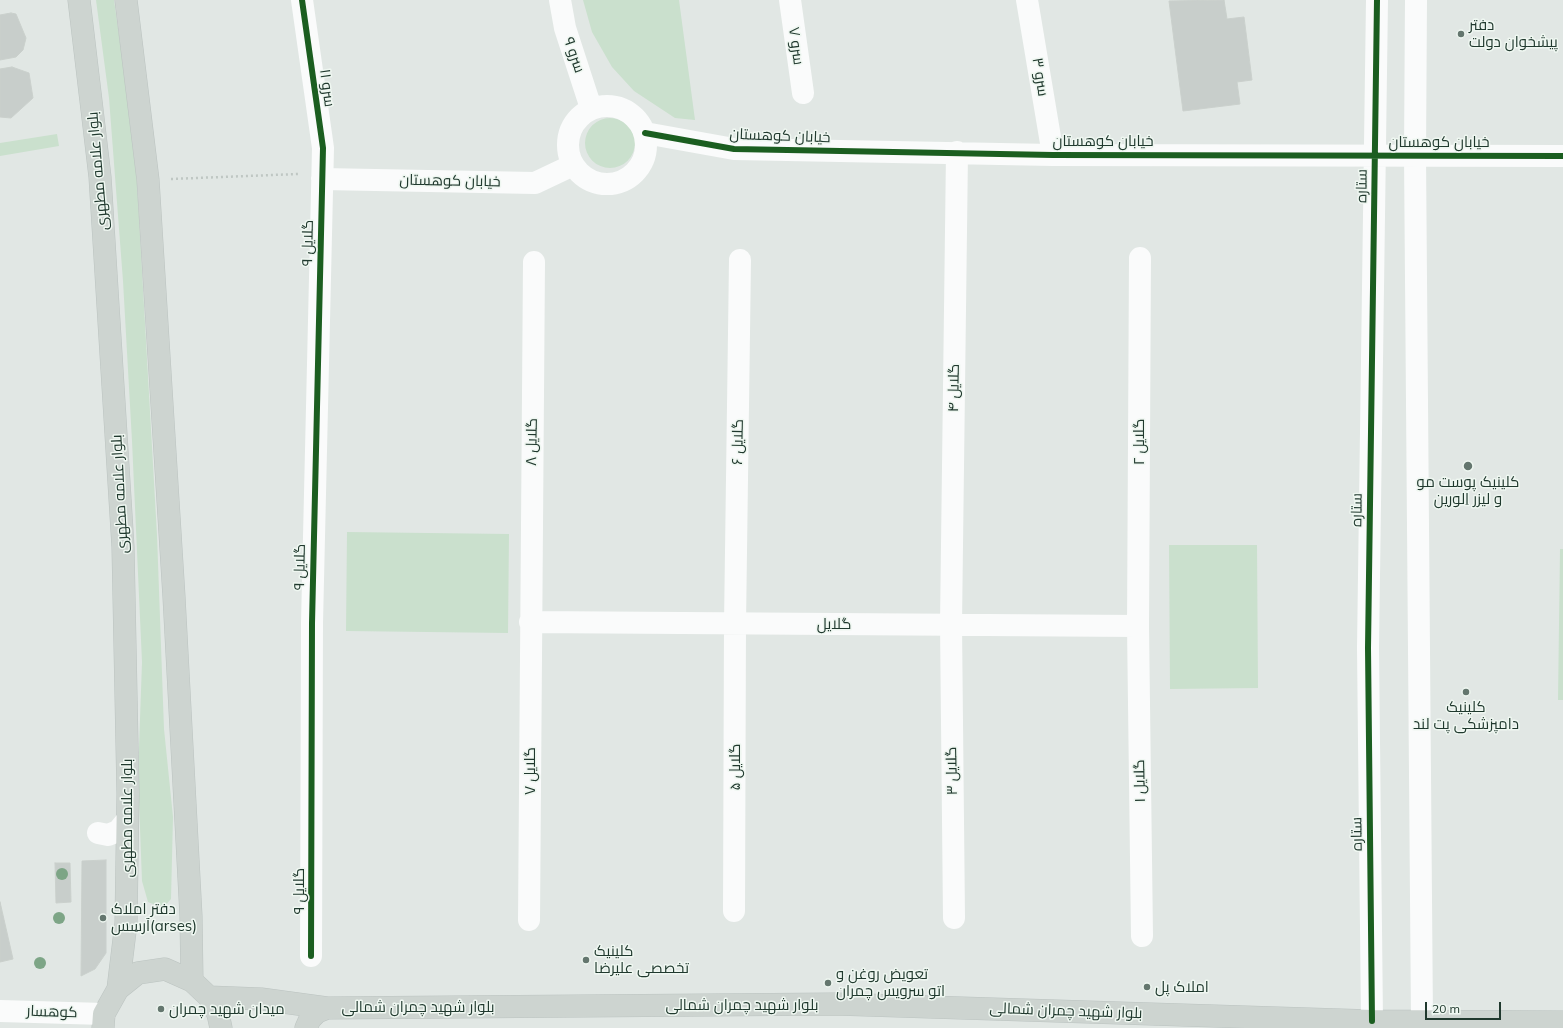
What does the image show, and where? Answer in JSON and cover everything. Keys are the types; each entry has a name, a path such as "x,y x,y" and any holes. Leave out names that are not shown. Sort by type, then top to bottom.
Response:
{"main road":[{"name":"بلوار علامه مطهری","path":"79,0 100,178 123,547 127,820 126,923 118,989"},
{"path":"126,0 148,180 174,598 191,916 192,980"},
{"path":"103,1021 118,989 138,973 165,970 192,980 209,997 218,1014 221,1028"},
{"name":"بلوار شهید چمران شمالی","path":"209,997 261,999 327,1008 835,1004 1372,1021 1422,1021"},
{"path":"306,1028 310,1019 317,1012 327,1008"},
{"path":"1422,1021 1563,1022"}],"street":[{"name":"سرو ۱۱","path":"302,0 323,148 322,176"},
{"name":"سرو ۹","path":"560,0 565,28 592,108"},
{"name":"سرو ۷","path":"790,0 803,93"},
{"name":"سرو ۳","path":"1027,0 1053,154"},
{"name":"ستاره","path":"1372,1021 1368,648 1377,0"},
{"path":"1416,0 1415,155 1422,1021"},
{"path":"604,105 617,106 629,112 639,121 645,133 647,146 644,158 638,169 629,178 618,183 605,184 593,181 581,175 573,165 568,153 568,139 572,126 580,115 592,108 604,105"},
{"name":"خیابان کوهستان","path":"645,133 734,149 1053,154 1563,156"},
{"name":"گلایل ۴","path":"951,624 957,152"},
{"name":"خیابان کوهستان","path":"322,176 535,183 573,165"},
{"name":"گلایل ۹","path":"312,956 312,623 322,176"},
{"name":"گلایل ۲","path":"1138,626 1140,258"},
{"name":"گلایل ۶","path":"735,624 740,260"},
{"name":"گلایل ۸","path":"530,622 534,262"},
{"name":"گلایل","path":"530,622 1138,626"},
{"name":"گلایل ۷","path":"529,920 530,622"},
{"name":"گلایل ۵","path":"734,911 735,624"},
{"name":"گلایل ۳","path":"951,624 954,918"},
{"name":"گلایل ۱","path":"1138,626 1142,936"},
{"path":"98,833 108,835 118,831 127,820"},
{"name":"کوهسار","path":"0,1011 103,1021"}],"path":[{"path":"148,180 322,176"}],"green space":[{"path":"96,0 114,0 135,147 157,535 164,729 173,817 171,899 163,908 148,902 142,881 138,776 142,662 132,441 123,281 109,98"},
{"path":"583,0 679,0 695,120 675,118 634,91 612,67 592,32"},
{"path":"605,118 615,118 628,125 635,138 635,148 628,161 615,168 605,168 596,164 589,157 585,148 585,138 589,129 596,122"},
{"path":"57,134 59,146 0,156 0,143"},
{"path":"347,532 509,534 508,633 346,631"},
{"path":"1169,545 1257,545 1258,688 1170,689"},
{"path":"1560,549 1563,549 1563,700 1558,700"}],"building":[{"path":"1224,0 1227,19 1244,17 1252,80 1237,82 1240,104 1183,111 1169,1"},
{"path":"11,13 16,14 26,38 23,50 16,57 0,60 0,15"},
{"path":"12,67 29,73 33,98 11,118 0,117 0,69"},
{"path":"106,860 106,953 95,969 81,976 82,861"},
{"path":"55,863 70,863 71,902 56,903"},
{"path":"0,902 13,959 0,962"}],"cycle path":[{"path":"302,0 323,148 312,623 311,956"},
{"path":"1372,1021 1368,648 1377,0"},
{"path":"645,133 734,149 1053,155 1563,156"}],"place":[{"name":"دفتر پیشخوان دولت","path":"1461,34"},
{"name":"کلینیک پوست مو و لیزر اِلورین","path":"1468,466"},
{"name":"کلینیک دامپزشکی پت لند","path":"1466,692"},
{"name":"دفتر املاک آرسِس(arses)","path":"103,918"},
{"name":"کلینیک تخصصی علیرضا","path":"586,960"},
{"name":"تعویض روغن و اتو سرویس چمران","path":"828,983"},
{"name":"املاک پل","path":"1147,987"},
{"name":"میدان شهید چمران","path":"161,1009"}]}
